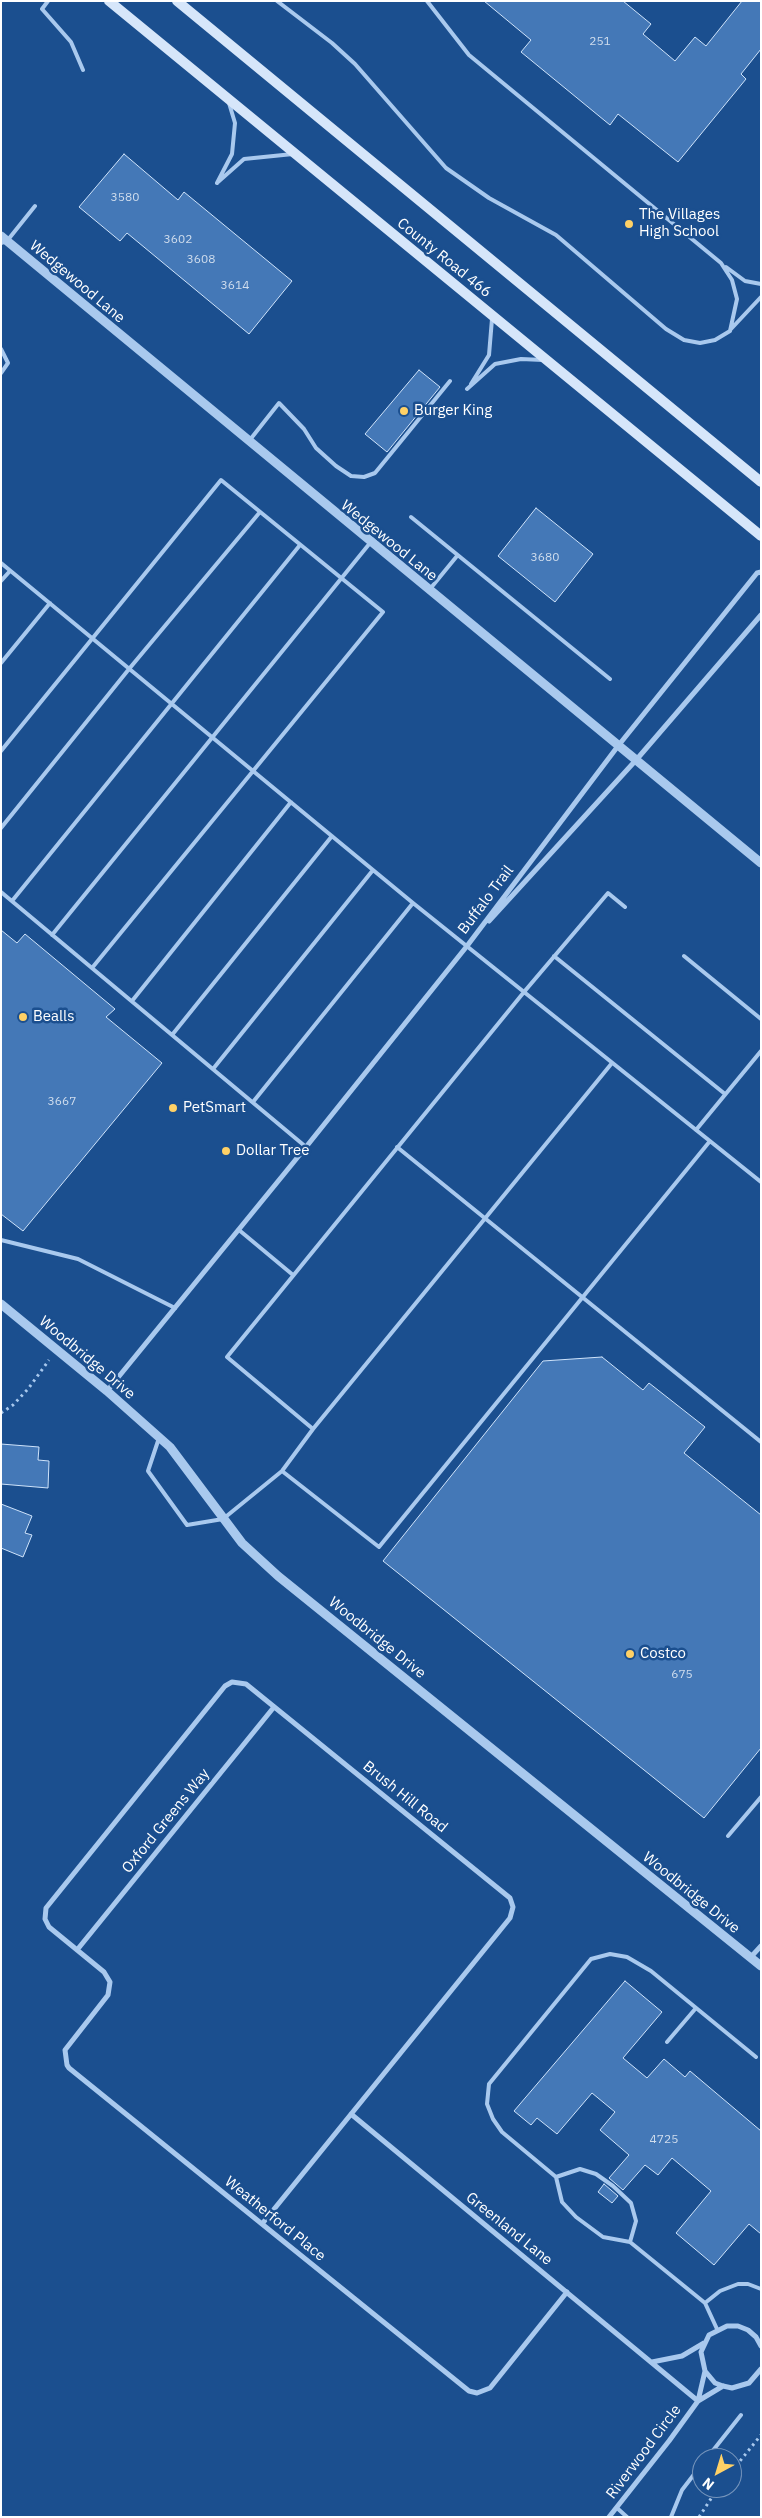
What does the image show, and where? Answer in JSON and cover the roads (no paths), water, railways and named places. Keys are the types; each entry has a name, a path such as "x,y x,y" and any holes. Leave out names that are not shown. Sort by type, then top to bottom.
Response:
{"main road":[{"name":"County Road 466","path":"109,1 544,360 761,536"},
{"name":"County Road 466","path":"177,1 761,482"}],"street":[{"name":"Wedgewood Lane","path":"3,240 428,591 618,746 637,759 761,863"},
{"name":"Buffalo Trail","path":"467,946 618,746 757,573 761,572"},
{"name":"Buffalo Trail","path":"467,946 637,759 761,615"},
{"path":"107,1391 467,946"},
{"name":"Woodbridge Drive","path":"1,1304 107,1391 170,1447 242,1544 278,1576 761,1966"},
{"name":"Brush Hill Road","path":"77,1950 49,1927 44,1919 46,1908 216,1696 227,1684 239,1682 246,1684 510,1898 513,1907 510,1918 262,2224"},
{"name":"Oxford Greens Way","path":"77,1950 274,1707"},
{"path":"750,1958 761,1946"},
{"name":"Weatherford Place","path":"77,1950 107,1975 110,1989 67,2046 64,2052 67,2065 469,2391 474,2392 490,2388 567,2292"},
{"name":"Greenland Lane","path":"350,2114 698,2401"},
{"path":"652,2362 682,2356 704,2343 717,2329 738,2326 748,2330 756,2337 761,2346"},
{"name":"Riverwood Circle","path":"698,2401 705,2371 701,2352 704,2343"},
{"path":"705,2371 715,2383 723,2386 741,2387 756,2377 761,2369"},
{"path":"756,2377 761,2381"},
{"name":"Riverwood Circle","path":"609,2517 698,2401 723,2386"}],"lane":[{"path":"48,1 42,9 71,42 83,70"},
{"path":"277,1 332,43 355,64 446,168 489,198 556,234 666,330 684,340 700,343 716,340 730,331 761,296"},
{"path":"427,1 469,55 721,263 744,281 761,284"},
{"path":"228,98 234,123 232,154 216,183 244,159 294,154"},
{"path":"3,240 35,206"},
{"path":"721,263 732,280 737,299 730,331"},
{"path":"492,316 489,355 468,389 495,364 521,358 544,360"},
{"path":"1,349 8,363 1,373"},
{"path":"248,442 279,403 304,429 316,448 336,466 351,476 364,477 375,473 450,381"},
{"path":"1,751 221,480 383,612 92,968"},
{"path":"1,828 129,669 260,512"},
{"path":"411,517 610,679"},
{"path":"52,934 211,736 370,543"},
{"path":"12,900 300,545"},
{"path":"428,591 457,556"},
{"path":"1,563 373,870 761,1182"},
{"path":"1,581 10,570"},
{"path":"1,663 50,603"},
{"path":"132,1002 291,802"},
{"path":"172,1035 332,836"},
{"path":"213,1069 373,870"},
{"path":"1,892 306,1147"},
{"path":"313,1429 227,1357 524,992 608,893 625,907"},
{"path":"253,1102 413,902"},
{"path":"554,956 725,1094"},
{"path":"684,956 761,1020"},
{"path":"696,1130 761,1050"},
{"path":"159,1438 148,1471 187,1525 223,1519 282,1471 313,1429 612,1062"},
{"path":"282,1471 379,1547 710,1141"},
{"path":"397,1147 761,1442"},
{"path":"239,1230 293,1276"},
{"path":"1,1240 78,1259 175,1308"},
{"path":"728,1836 761,1797"},
{"path":"717,2329 705,2303 630,2242 603,2237 576,2217 562,2202 556,2177 502,2132 487,2104 489,2084 591,1959 610,1954 627,1957 651,1972 756,2057"},
{"path":"667,2042 696,2008"},
{"path":"556,2177 580,2169 596,2174 613,2186 631,2202 636,2221 630,2242"},
{"path":"705,2303 720,2291 738,2284 748,2284 761,2289"},
{"path":"715,2448 741,2415"},
{"path":"670,2517 682,2490 692,2477"},
{"path":"617,2508 627,2517"}],"place":[{"name":"The Villages High School","path":"629,224"},
{"name":"Burger King","path":"404,411"},
{"name":"Bealls","path":"23,1017"},
{"name":"PetSmart","path":"173,1108"},
{"name":"Dollar Tree","path":"226,1151"},
{"name":"Costco","path":"630,1654"}]}
